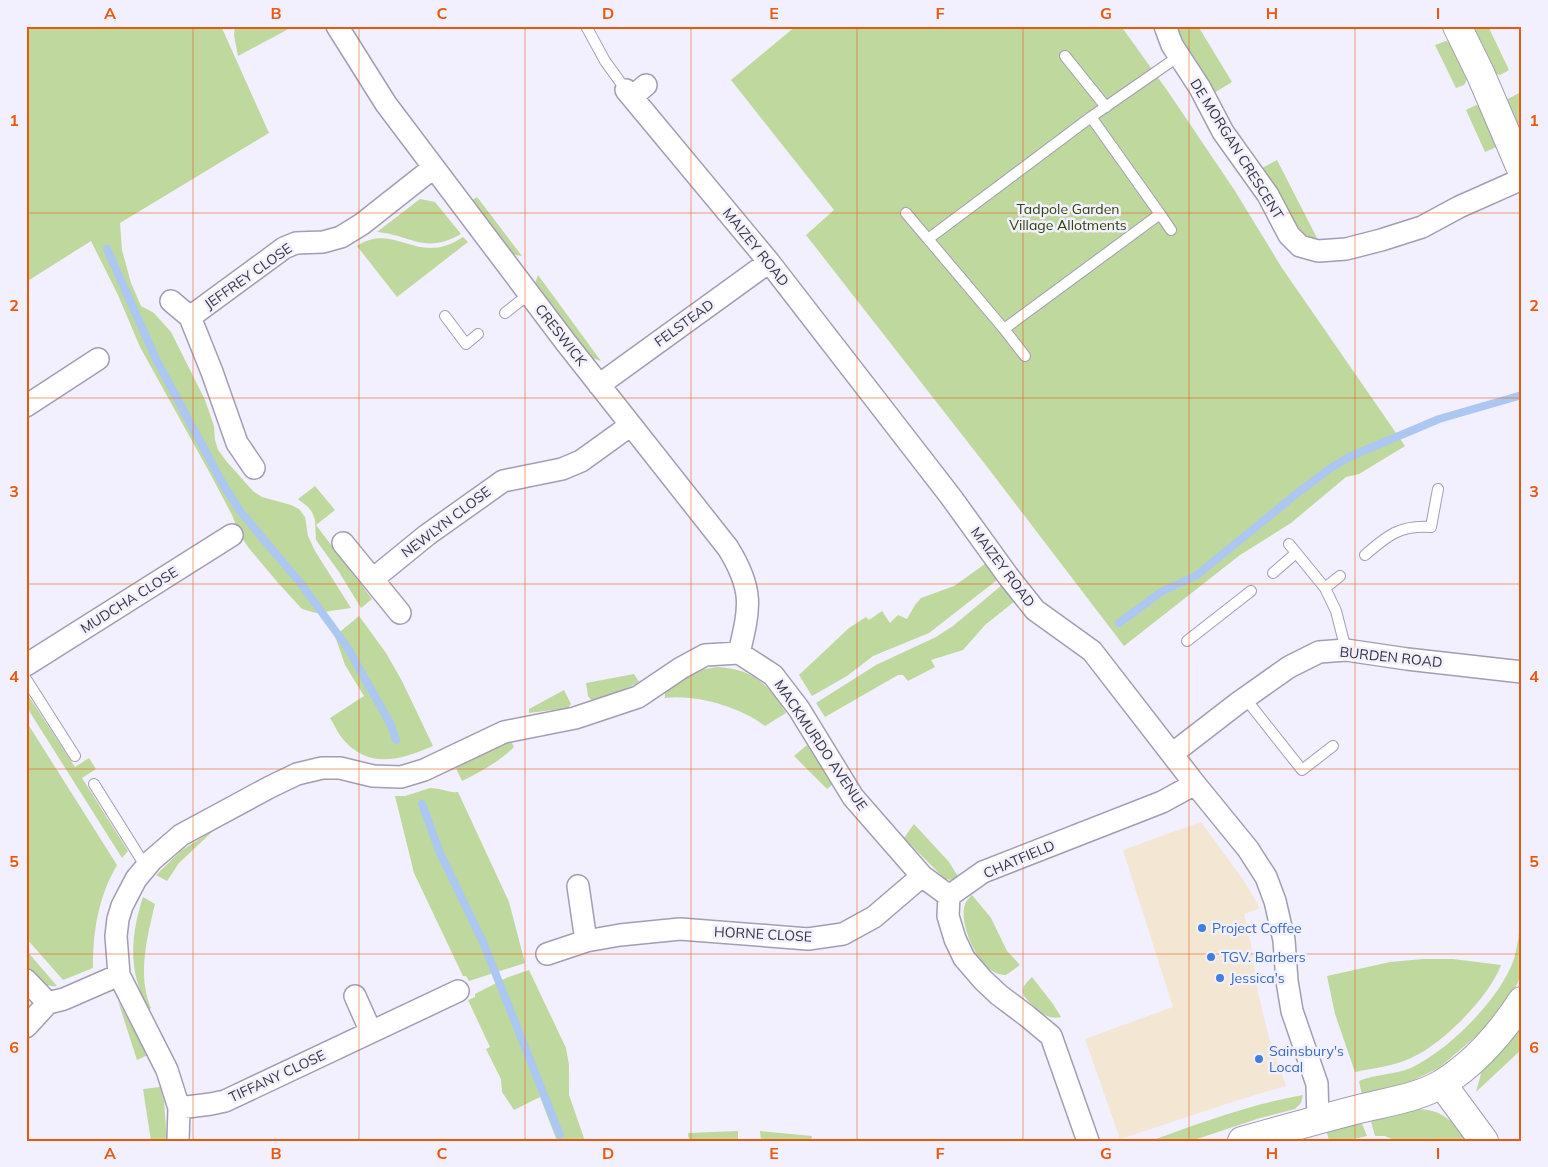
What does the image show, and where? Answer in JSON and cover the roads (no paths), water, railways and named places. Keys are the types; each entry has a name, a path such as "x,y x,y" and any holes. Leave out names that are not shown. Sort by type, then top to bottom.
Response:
{"street":[{"name":"CRESWICK","path":"337,26 374,88 433,168 728,548 747,586 748,607 739,653"},
{"name":"DE MORGAN CRESCENT","path":"1165,26 1172,45 1200,88 1223,132 1268,195 1289,234 1300,246 1318,251 1346,249 1422,227 1459,207 1522,179"},
{"path":"1457,26 1481,75 1522,171"},
{"name":"MAIZEY ROAD","path":"635,91 951,497 1008,576 1036,610 1092,651 1248,849 1266,877 1275,901 1284,940 1287,981 1292,1011 1316,1084 1318,1120"},
{"name":"JEFFREY CLOSE","path":"190,316 284,248 296,243 323,242 341,236 362,224 433,168"},
{"name":"FELSTEAD","path":"599,384 769,262"},
{"name":"JEFFREY CLOSE","path":"171,301 190,316 237,443 254,468"},
{"path":"26,406 98,359"},
{"name":"NEWLYN CLOSE","path":"373,579 426,535 503,481 562,470 581,461 631,425"},
{"name":"MUDCHA CLOSE","path":"26,665 232,535"},
{"path":"343,543 400,614"},
{"name":"BURDEN ROAD","path":"1172,754 1289,667 1319,652 1346,650 1522,672"},
{"path":"178,1141 179,1108 167,1070 119,975 116,936 118,919 130,889 146,867 181,835 297,774 322,768 340,768 373,776 401,777 424,770 504,732 575,718 638,697 681,668 706,655 739,653"},
{"name":"MACKMURDO AVENUE","path":"739,653 773,675 798,710 853,797 922,876 949,896"},
{"name":"CHATFIELD","path":"949,896 983,872 1162,802 1195,784"},
{"name":"HORNE CLOSE","path":"546,954 586,941 620,935 680,929 808,939 843,934 874,917 922,876"},
{"path":"578,886 586,941"},
{"path":"949,896 948,916 964,958 999,995 1051,1036 1088,1141"},
{"path":"26,1027 48,1003 64,999 119,975"},
{"path":"26,980 48,1003"},
{"name":"TIFFANY CLOSE","path":"179,1108 225,1101 458,991"},
{"path":"355,996 371,1032"},
{"path":"1242,1141 1401,1100 1442,1084 1469,1063 1520,1010"},
{"path":"1442,1084 1484,1141"}],"lane":[{"name":"MAIZEY ROAD","path":"586,26 605,61 635,91"},
{"path":"1066,56 1106,106"},
{"path":"928,239 1106,106 1179,56"},
{"path":"1091,117 1172,230"},
{"path":"906,213 1025,356"},
{"path":"1004,329 1160,214"},
{"path":"505,313 529,294"},
{"path":"445,316 466,344 478,334"},
{"path":"1365,556 1379,543 1401,529 1416,526 1432,527 1438,488"},
{"path":"1289,544 1325,588 1336,611 1346,650"},
{"path":"1273,572 1296,553"},
{"path":"1325,588 1340,576"},
{"path":"1187,641 1251,591"},
{"path":"26,679 75,756"},
{"path":"1245,698 1302,770 1333,746"},
{"path":"94,784 146,867"}],"waterway":[{"path":"107,249 156,359 223,484 240,511 302,585 347,647 390,723 396,740"},
{"path":"1119,623 1161,592 1197,575 1300,491 1349,457 1439,419 1522,395"},
{"path":"422,804 440,853 483,942 560,1135"}],"place":[{"name":"Project Coffee","path":"1202,928"},
{"name":"TGV. Barbers","path":"1211,957"},
{"name":"Jessica's","path":"1220,978"},
{"name":"Sainsbury's Local","path":"1259,1059"}],"park label":[{"name":"Tadpole Garden Village Allotments","path":"1068,217"}]}
